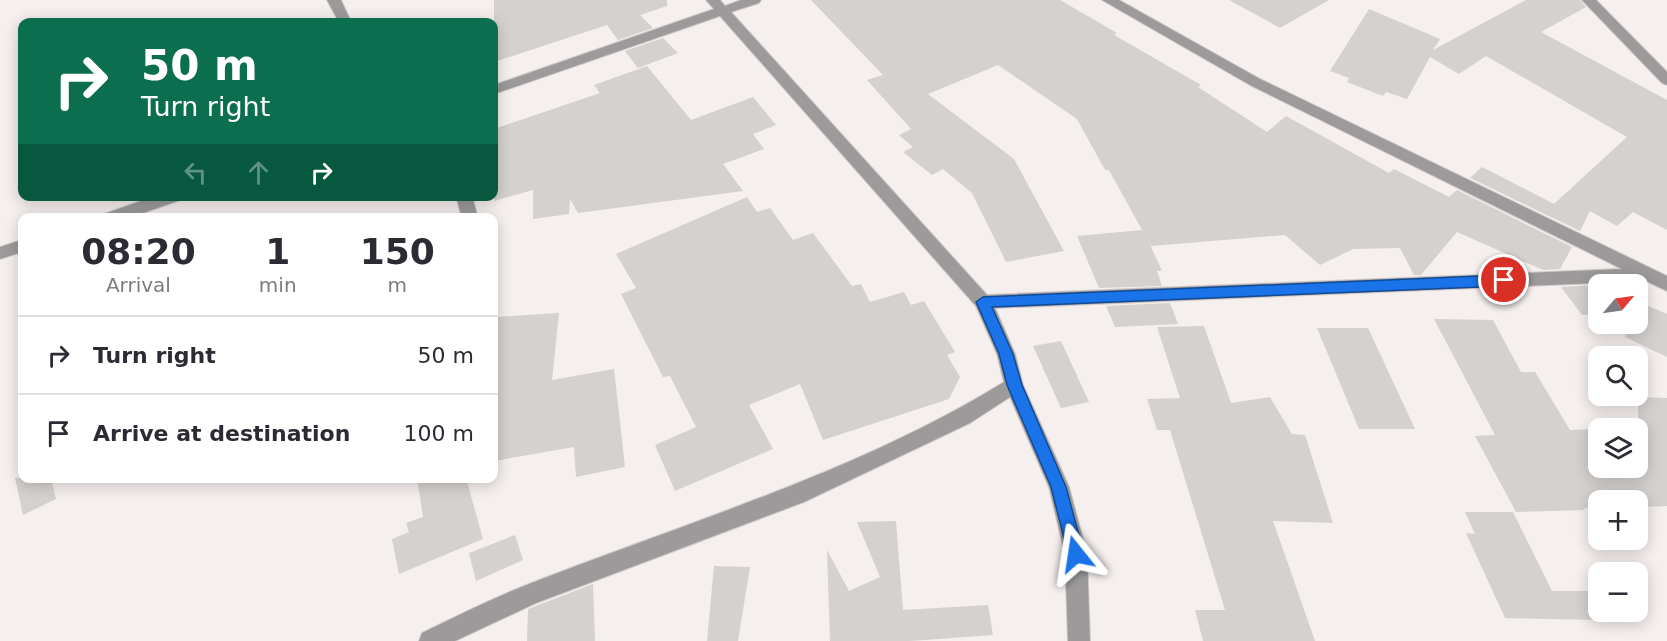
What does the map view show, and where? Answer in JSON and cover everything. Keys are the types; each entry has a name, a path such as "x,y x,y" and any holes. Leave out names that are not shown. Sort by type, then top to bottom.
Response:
{"street":[{"path":"334,0 343,18"},
{"path":"498,88 717,5 754,0"},
{"path":"1109,0 1255,82 1644,274"},
{"path":"1589,0 1667,80"},
{"path":"717,5 983,302 1006,354 1014,385 1059,487 1076,554 1079,641"},
{"path":"125,213 159,201"},
{"path":"0,253 18,247"},
{"path":"1648,276 1667,284"},
{"path":"983,302 1588,277"},
{"path":"430,641 530,594 797,495 963,417 1014,385"}],"building":[{"path":"494,0 667,0 667,6 640,15 653,28 618,40 607,25 498,61 498,18 494,18"},
{"path":"811,0 1060,0 1117,33 1114,35 1201,85 1198,87 1267,132 1286,116 1389,173 1394,169 1449,197 1457,190 1572,247 1560,269 1543,270 1457,232 1421,275 1414,275 1400,248 1353,249 1320,265 1285,235 1151,246 1147,238 1162,271 1157,271 1162,286 1099,288 1077,236 1142,230 1109,170 1105,170 1077,119 998,65 928,94 1014,159 1064,251 1006,262 972,193 943,169 932,175 903,152 913,147 899,135 911,129 867,80 883,75"},
{"path":"1229,0 1329,0 1280,28"},
{"path":"1526,0 1580,0 1586,7 1541,32 1667,100 1667,230 1633,212 1617,226 1590,211 1580,231 1470,178 1482,167 1554,204 1627,137 1486,56 1459,74 1430,57 1407,99 1386,92 1383,96 1347,82 1349,78 1330,71 1369,9 1440,39 1433,50"},
{"path":"663,38 678,53 638,68 625,51"},
{"path":"647,66 691,120 753,97 776,125 753,134 764,149 723,164 743,191 578,213 570,199 569,214 533,219 533,190 498,200 498,128 600,93 594,85"},
{"path":"747,197 757,212 770,208 793,240 813,233 852,286 861,284 870,302 904,292 911,305 924,301 955,352 947,355 960,377 949,399 823,440 800,384 749,405 773,449 675,491 655,445 696,427 670,376 663,377 621,294 636,288 616,254"},
{"path":"1588,285 1588,315 1582,315 1561,287"},
{"path":"1170,303 1178,324 1115,327 1106,306"},
{"path":"1648,306 1667,314 1667,357 1625,337 1626,334 1648,334"},
{"path":"559,313 552,380 614,369 625,467 576,477 574,447 498,460 498,317"},
{"path":"1434,319 1493,320 1521,372 1535,372 1570,430 1588,429 1588,478 1648,478 1648,418 1638,418 1638,406 1648,406 1648,397 1667,398 1667,506 1648,507 1648,490 1588,490 1588,508 1584,508 1585,510 1516,512 1475,436 1495,435"},
{"path":"1204,326 1231,403 1270,397 1292,434 1305,435 1333,523 1273,521 1315,641 1203,641 1195,610 1225,610 1170,430 1157,430 1147,399 1180,398 1157,327"},
{"path":"1317,328 1368,328 1415,429 1359,429"},
{"path":"1061,341 1089,402 1061,408 1033,346"},
{"path":"15,478 18,478 18,483 52,483 56,499 23,515"},
{"path":"418,483 467,483 483,539 399,574 392,539 409,532 406,523 423,517"},
{"path":"1465,512 1513,512 1552,591 1588,591 1588,620 1505,618 1466,533 1475,534"},
{"path":"896,521 903,610 988,605 993,635 910,641 830,641 827,550 849,591 880,577 857,522"},
{"path":"515,535 523,560 476,581 469,553"},
{"path":"714,566 750,567 738,641 707,641"},
{"path":"593,584 595,641 527,641 528,609"}],"route":[{"path":"1076,554 1059,487 1014,385 1006,354 983,302 1504,280"}]}
